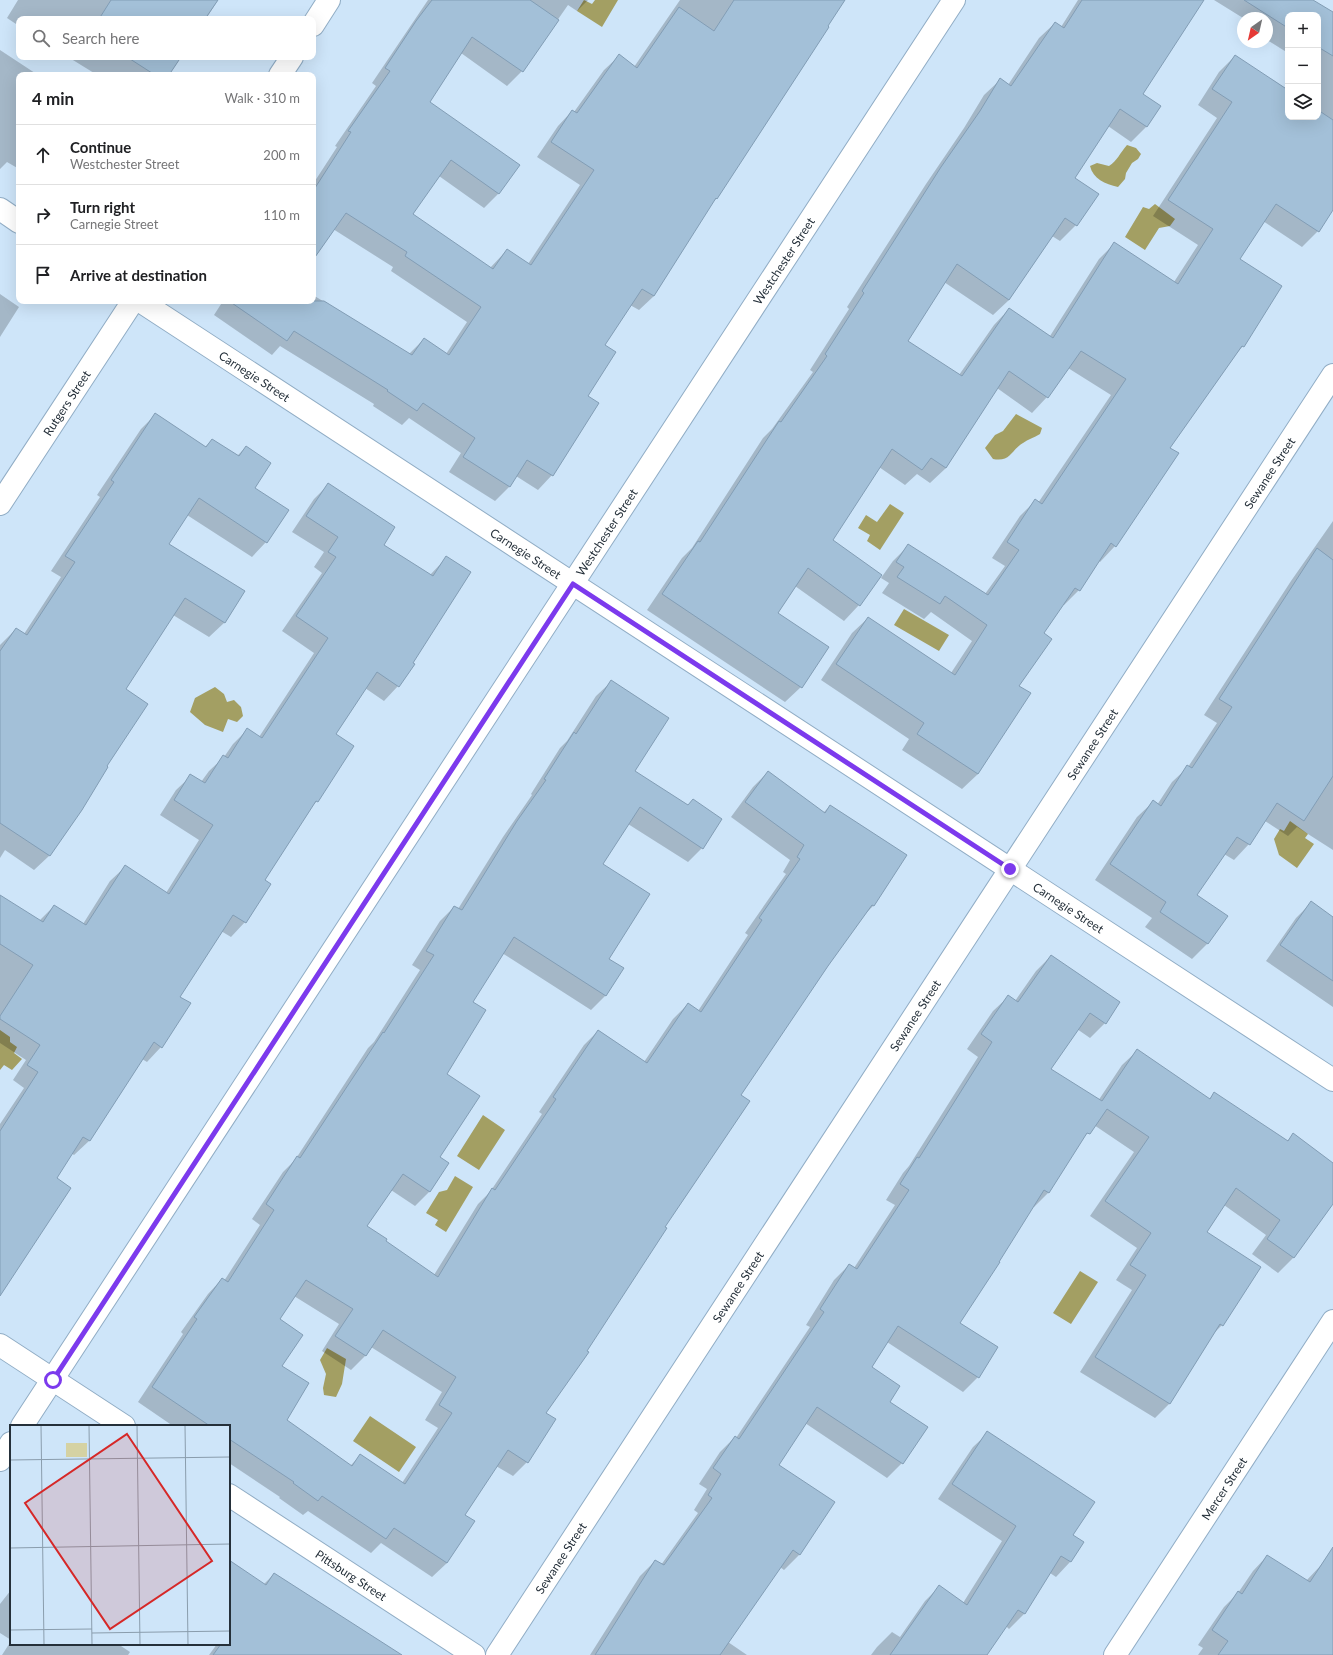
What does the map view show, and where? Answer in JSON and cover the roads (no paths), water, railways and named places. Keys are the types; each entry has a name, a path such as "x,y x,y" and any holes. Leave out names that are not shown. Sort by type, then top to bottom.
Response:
{"street":[{"path":"316,20 329,0"},
{"name":"Westchester Street","path":"23,1425 954,0"},
{"path":"282,72 290,60"},
{"path":"0,209 16,220"},
{"name":"Rutgers Street","path":"0,504 131,304"},
{"name":"Carnegie Street","path":"145,304 1333,1080"},
{"name":"Sewanee Street","path":"497,1655 1333,375"},
{"name":"Mercer Street","path":"1115,1655 1333,1321"},
{"path":"0,1345 122,1425"},
{"path":"0,1460 10,1445"},
{"name":"Pittsburg Street","path":"230,1496 474,1655"}]}
